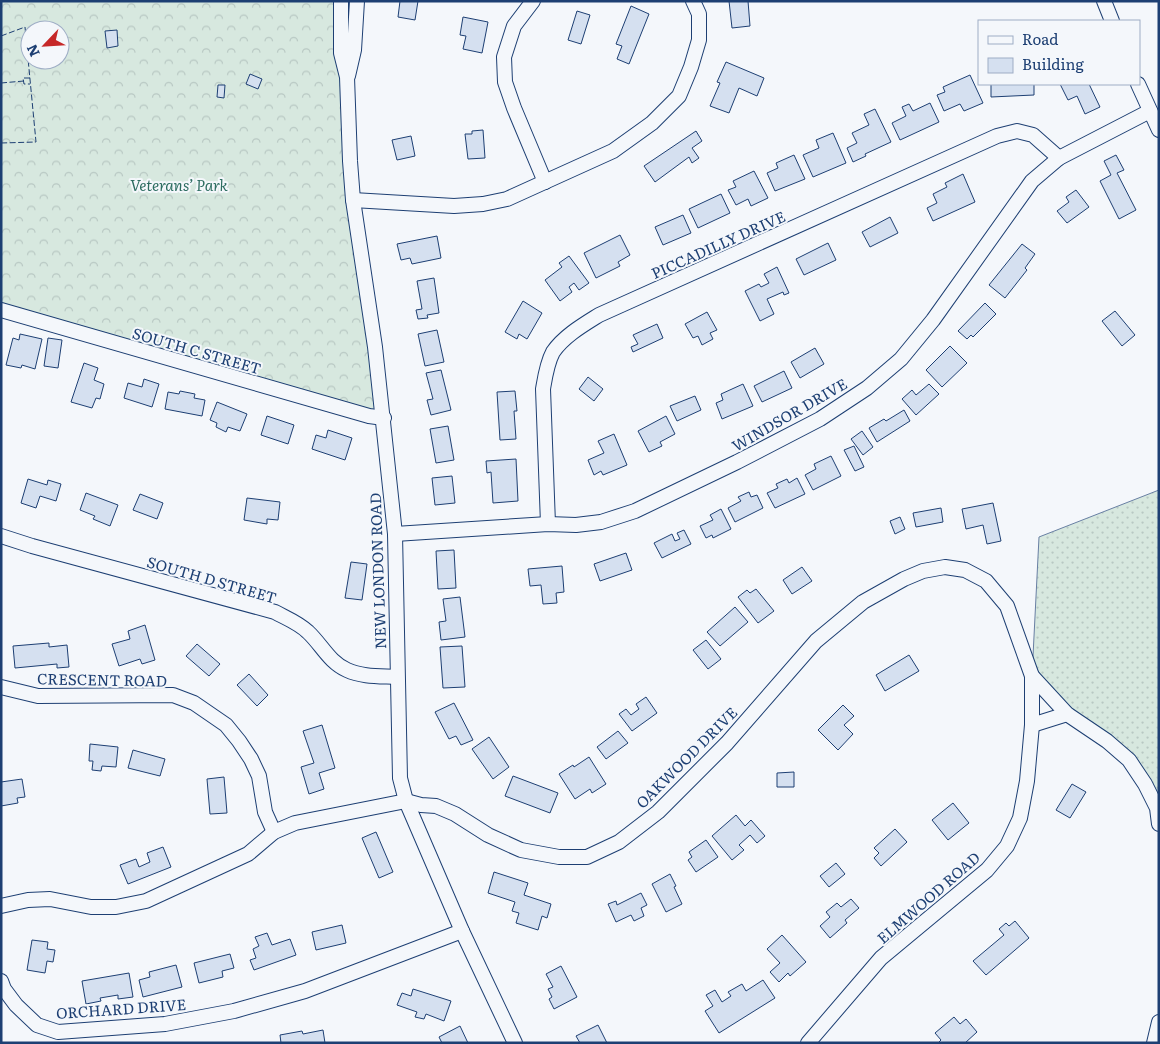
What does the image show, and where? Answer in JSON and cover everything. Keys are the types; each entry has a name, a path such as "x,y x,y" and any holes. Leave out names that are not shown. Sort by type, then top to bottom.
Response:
{"street":[{"name":"NEW LONDON ROAD","path":"341,1 341,53 348,77"},
{"name":"NEW LONDON ROAD","path":"357,1 354,50 348,77 350,161 353,200 384,418 395,534 400,778 406,801 462,931 516,1043"},
{"path":"533,1 514,26 504,57 506,82 514,108 545,182"},
{"path":"353,200 454,206 483,204 507,199 613,151 652,123 679,96 692,67 699,40 699,14 693,1"},
{"path":"1104,1 1112,20"},
{"path":"1138,85 1159,130"},
{"name":"WINDSOR DRIVE","path":"395,534 548,524 576,525 601,522 635,511 738,462 820,418 867,388 901,359 933,320 1032,181 1059,158 1150,111"},
{"name":"PICCADILLY DRIVE","path":"548,524 543,389 546,372 553,352 572,332 598,315 997,136 1017,131 1033,135 1059,158"},
{"name":"SOUTH C STREET","path":"1,310 369,416 384,418"},
{"name":"SOUTH D STREET","path":"1,536 275,612 309,632 331,660 346,670 367,676 397,677"},
{"name":"OAKWOOD DRIVE","path":"6,905 28,900 50,899 91,907 116,907 146,901 248,854 274,832 295,823 406,801 436,806 456,814 488,835 521,850 559,857 587,857 619,842 658,812 727,743 816,642 863,602 904,579 923,571 945,567 965,570 986,581 1007,606 1032,676 1032,725"},
{"path":"1032,676 1067,714 1107,741 1129,760 1145,784 1157,808 1159,824"},
{"name":"CRESCENT ROAD","path":"1,687 38,696 173,695 194,703 226,725 251,759 259,776 265,812 274,832"},
{"path":"1032,725 1067,714"},
{"name":"ELMWOOD ROAD","path":"808,1043 882,958 987,870 1007,846 1020,818 1027,781 1032,725"},
{"path":"1,918 6,905"},
{"name":"ORCHARD DRIVE","path":"1,981 4,989 16,1005 37,1025 58,1032 165,1024 234,1012 305,991 462,931"},
{"path":"1154,1043 1159,1022"}],"green space":[{"name":"Veterans’ Park","path":"1,1 341,1 350,161 384,418 1,310"},
{"path":"1159,490 1159,824 1145,784 1032,676 1039,537"}],"building":[{"path":"400,1 418,1 415,20 398,17"},
{"path":"729,1 748,1 750,26 732,28"},
{"path":"631,6 649,14 629,64 617,59 622,46 616,44"},
{"path":"577,11 590,15 581,44 568,40"},
{"path":"463,17 488,22 482,53 463,49 466,36 460,35"},
{"path":"117,30 118,46 107,48 105,31"},
{"path":"726,62 764,78 757,96 739,88 729,113 710,106 720,83 717,82"},
{"path":"250,74 262,79 258,89 246,84"},
{"path":"970,75 983,103 964,111 960,104 944,111 937,95 945,92 943,87"},
{"path":"218,85 225,85 224,98 217,97"},
{"path":"991,85 1034,85 1034,95 991,97"},
{"path":"1060,85 1089,85 1100,107 1085,114 1077,96 1068,100"},
{"path":"930,103 939,122 900,140 892,123 906,116 902,107 909,104 913,111"},
{"path":"875,109 891,142 853,162 847,148 857,143 852,133 869,125 864,114"},
{"path":"483,130 485,158 468,159 465,134 472,134 472,131"},
{"path":"696,131 702,141 692,148 699,158 692,163 689,157 655,182 644,166"},
{"path":"833,133 846,163 813,177 803,155 819,148 816,140"},
{"path":"411,136 415,156 397,160 392,140"},
{"path":"794,155 805,179 775,191 767,173 778,168 776,163"},
{"path":"1116,155 1124,170 1117,173 1136,210 1119,219 1100,181 1111,175 1104,161"},
{"path":"754,171 768,198 751,206 748,199 736,205 728,190 736,187 733,181"},
{"path":"963,174 975,202 933,221 927,208 937,203 933,194 947,187 945,183"},
{"path":"1076,190 1089,207 1067,223 1057,211 1069,202 1066,197"},
{"path":"721,194 730,213 698,228 689,209"},
{"path":"683,215 691,233 663,245 655,227"},
{"path":"890,217 898,233 870,247 862,232"},
{"path":"620,235 630,255 618,262 620,266 596,278 584,253"},
{"path":"437,236 441,258 412,264 410,258 401,260 397,244"},
{"path":"828,243 836,260 804,275 796,259"},
{"path":"1022,244 1035,254 1025,268 1027,270 1005,298 989,285"},
{"path":"569,256 589,283 579,290 574,283 569,287 572,292 560,301 545,280 562,267 559,263"},
{"path":"777,267 789,293 784,295 783,292 767,299 774,314 760,321 745,291 759,284 761,287 769,283 764,274"},
{"path":"434,278 439,313 427,315 428,318 418,319 416,310 422,309 417,281"},
{"path":"523,301 542,313 527,339 519,334 517,339 505,332"},
{"path":"985,303 996,314 973,337 971,335 967,339 958,331"},
{"path":"1115,311 1135,335 1122,346 1102,321"},
{"path":"707,312 717,330 710,333 713,339 702,345 698,336 693,338 685,324"},
{"path":"657,324 663,338 633,352 631,347 638,344 633,335"},
{"path":"437,330 444,362 425,366 418,334"},
{"path":"20,334 42,339 35,369 22,365 21,368 6,365 13,338 19,340"},
{"path":"48,338 62,340 58,368 44,366"},
{"path":"950,346 967,363 942,387 926,370"},
{"path":"815,348 824,364 800,378 791,362"},
{"path":"84,363 98,368 94,380 104,384 100,399 96,398 92,408 71,402"},
{"path":"441,370 451,410 431,415 427,400 433,399 426,373"},
{"path":"784,371 792,388 762,402 754,386"},
{"path":"588,377 603,389 594,401 579,389"},
{"path":"144,379 159,384 152,407 124,398 128,383 142,387"},
{"path":"743,384 753,406 722,419 716,403 723,400 721,394"},
{"path":"929,384 939,394 916,415 902,399 912,390 916,395"},
{"path":"180,391 195,394 194,398 205,400 202,416 165,409 168,392 179,394"},
{"path":"515,391 517,411 514,411 516,439 500,440 497,392"},
{"path":"695,396 701,410 677,421 670,406"},
{"path":"217,402 247,414 240,431 228,427 226,432 216,427 217,423 210,420"},
{"path":"904,410 910,421 877,442 869,428 884,419 886,421"},
{"path":"267,416 294,425 288,444 261,435"},
{"path":"666,416 675,434 660,442 662,446 649,452 638,431"},
{"path":"448,426 454,460 436,463 430,429"},
{"path":"328,430 352,438 345,460 312,449 316,435 326,438"},
{"path":"862,431 873,447 863,455 851,439"},
{"path":"614,434 627,465 603,475 601,471 594,475 588,460 604,453 598,441"},
{"path":"854,446 864,467 855,471 844,450"},
{"path":"831,456 841,476 813,490 805,475 816,469 814,464"},
{"path":"516,459 518,501 493,503 491,472 487,473 486,461"},
{"path":"452,476 455,503 435,505 432,478"},
{"path":"797,478 805,494 775,508 767,493 778,488 776,484 787,479 789,483"},
{"path":"28,479 47,485 48,480 61,484 56,501 40,496 36,508 21,503"},
{"path":"749,492 751,497 757,495 763,508 735,522 728,508 741,501 738,497"},
{"path":"86,493 118,505 110,526 93,519 95,516 80,510"},
{"path":"140,494 163,503 157,519 133,510"},
{"path":"247,498 280,502 278,520 267,519 267,524 244,520"},
{"path":"993,503 1001,541 987,544 983,525 966,529 962,509"},
{"path":"941,508 943,522 916,527 913,513"},
{"path":"721,509 731,529 713,538 712,535 706,538 700,526 713,520 710,515"},
{"path":"900,517 905,529 895,534 890,521"},
{"path":"684,530 691,544 662,558 654,543 672,534 675,541 680,539 677,533"},
{"path":"454,550 456,588 438,589 436,551"},
{"path":"626,553 632,570 600,581 594,564"},
{"path":"351,562 367,564 362,600 345,598"},
{"path":"562,566 564,592 556,593 557,603 543,604 541,585 530,586 528,569"},
{"path":"802,567 812,581 792,594 783,580"},
{"path":"756,589 774,611 758,623 738,597 747,590 750,593"},
{"path":"460,597 465,637 441,640 439,622 446,621 443,599"},
{"path":"735,607 748,622 720,646 707,632"},
{"path":"145,625 155,660 142,664 140,659 119,666 112,644 130,639 128,631"},
{"path":"706,640 721,659 708,669 693,650"},
{"path":"49,643 49,647 67,645 69,667 57,668 57,664 15,668 13,646"},
{"path":"197,644 220,664 209,676 186,656"},
{"path":"462,646 465,687 443,688 440,647"},
{"path":"909,655 919,671 885,691 876,675"},
{"path":"249,674 268,695 257,706 237,685"},
{"path":"646,697 657,713 632,731 619,714 626,709 631,715 639,709 636,704"},
{"path":"454,703 473,740 461,745 456,736 449,739 435,712"},
{"path":"843,705 854,716 844,725 853,734 838,750 818,730"},
{"path":"322,725 335,768 319,773 324,789 309,794 301,767 314,763 303,731"},
{"path":"618,731 628,743 606,759 597,747"},
{"path":"489,737 509,767 493,779 472,749"},
{"path":"90,744 118,747 116,767 102,766 101,771 92,770 93,761 89,761"},
{"path":"133,750 165,759 160,776 128,768"},
{"path":"589,757 606,784 592,793 590,789 575,799 559,774"},
{"path":"794,772 794,787 777,787 777,773"},
{"path":"513,776 558,793 550,813 505,796"},
{"path":"224,777 227,813 210,814 207,779"},
{"path":"22,779 25,797 17,798 18,803 1,806 1,782"},
{"path":"1072,784 1086,792 1070,818 1056,810"},
{"path":"953,803 969,823 948,840 932,820"},
{"path":"736,815 745,826 751,820 765,836 757,843 750,835 739,845 744,850 732,860 712,836"},
{"path":"895,829 907,842 881,866 874,858 879,853 874,848"},
{"path":"376,832 393,872 379,878 362,838"},
{"path":"706,840 718,857 696,872 688,860 692,857 689,852"},
{"path":"163,847 171,867 128,884 120,865 136,859 139,867 150,862 147,853"},
{"path":"836,863 845,874 829,887 820,876"},
{"path":"494,872 528,883 524,895 551,904 547,918 542,916 538,930 516,923 519,913 512,911 515,902 488,893"},
{"path":"670,874 682,904 666,912 652,884"},
{"path":"641,893 647,905 641,908 644,916 634,921 631,915 616,922 608,904 616,901 617,905"},
{"path":"851,899 859,908 845,920 847,923 830,938 820,926 830,917 826,912 837,903 841,907"},
{"path":"1015,921 1029,938 986,975 973,961 1004,935 999,929 1006,923 1009,926"},
{"path":"342,925 346,943 316,950 312,932"},
{"path":"267,933 272,945 290,939 296,955 254,970 250,960 256,958 253,949 259,946 255,937"},
{"path":"782,935 806,962 790,976 788,973 779,982 770,972 780,963 767,949"},
{"path":"32,940 48,942 47,949 55,950 53,962 47,961 45,973 27,970"},
{"path":"230,954 234,968 222,971 223,977 199,983 194,963"},
{"path":"176,965 182,987 143,997 139,980 150,977 149,972"},
{"path":"561,966 577,997 554,1009 549,999 552,997 548,989 553,987 546,974"},
{"path":"129,973 133,997 118,999 118,995 100,998 101,1001 86,1004 82,981"},
{"path":"763,980 775,998 719,1033 705,1011 713,1006 706,995 715,990 722,1002 731,996 728,992 742,984 746,991"},
{"path":"413,989 451,1001 444,1021 426,1014 424,1019 415,1017 417,1012 397,1005 402,993 411,996"},
{"path":"954,1017 960,1024 966,1019 977,1032 965,1043 938,1043 941,1040 935,1033"},
{"path":"598,1025 607,1043 580,1043 576,1036"},
{"path":"460,1026 468,1043 442,1043 439,1037"},
{"path":"323,1030 325,1043 281,1043 280,1035 302,1031 303,1034"}],"fence":[{"path":"1,36 25,27 36,142 1,143"},
{"path":"30,78 23,78 24,84 30,84"},
{"path":"1,83 24,81"}]}
